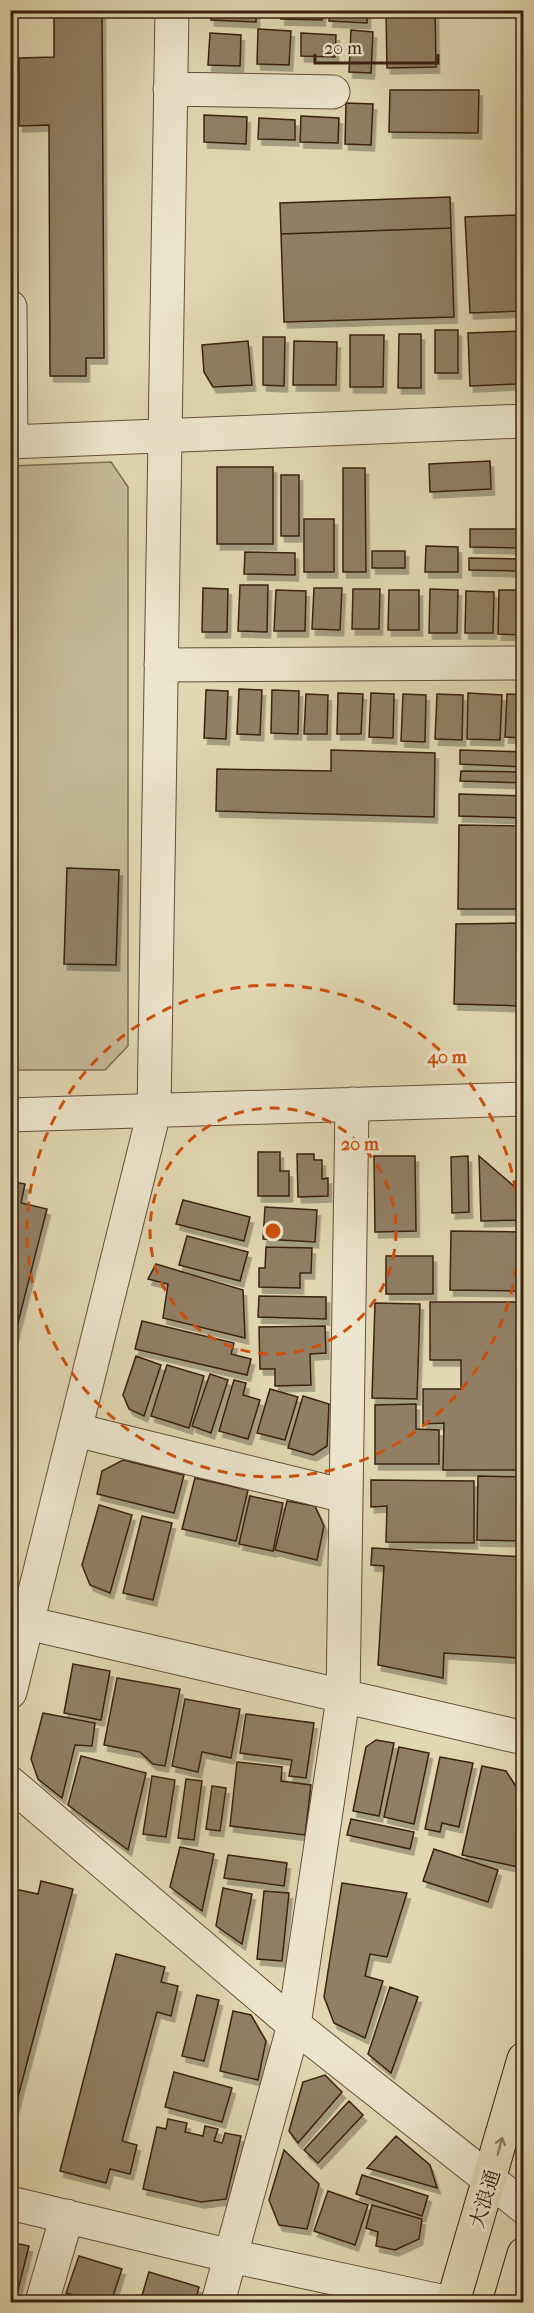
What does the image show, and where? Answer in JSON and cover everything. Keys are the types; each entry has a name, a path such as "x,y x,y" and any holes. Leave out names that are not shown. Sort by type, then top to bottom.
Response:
{"main road":[{"name":"大浪通","path":"453,2302 491,2180 524,2059"},
{"path":"510,2302 524,2254"}],"street":[{"path":"10,1692 19,1622 76,1430 154,1112 172,10"},
{"path":"170,89 333,92"},
{"path":"10,307 11,442 165,438 524,421"},
{"path":"161,665 524,663"},
{"path":"10,1115 524,1099"},
{"path":"218,2302 294,2025 343,1698 352,1104"},
{"path":"76,1430 345,1496"},
{"path":"19,1622 524,1738"},
{"path":"10,1783 294,2025 524,2207"},
{"path":"10,2203 231,2256 445,2302"},
{"path":"42,2302 67,2216"}],"shaded area":[{"path":"111,462 128,487 128,1046 105,1070 11,1070 11,466"}],"building":[{"path":"54,10 102,10 104,358 86,358 86,376 50,376 49,125 19,126 19,58 54,57"},
{"path":"211,10 256,10 256,22 211,20"},
{"path":"282,10 322,10 322,20 281,19"},
{"path":"330,10 367,10 367,23 329,21"},
{"path":"386,10 435,10 436,67 387,68"},
{"path":"258,29 291,31 289,65 257,64"},
{"path":"351,30 373,32 371,73 349,72"},
{"path":"210,33 241,35 240,66 208,65"},
{"path":"301,33 336,35 335,57 301,56"},
{"path":"390,90 479,90 478,133 389,132"},
{"path":"346,103 373,104 371,145 345,144"},
{"path":"204,115 247,117 246,144 204,142"},
{"path":"301,116 339,118 338,143 300,142"},
{"path":"259,118 295,120 295,140 258,139"},
{"path":"450,197 451,228 281,234 280,203"},
{"path":"517,215 521,311 470,313 465,217"},
{"path":"451,228 454,317 284,322 281,234"},
{"path":"435,330 458,330 458,373 435,373"},
{"path":"524,331 524,380 517,384 470,386 468,333"},
{"path":"399,334 421,334 421,388 398,388"},
{"path":"350,335 384,335 383,387 350,387"},
{"path":"263,337 285,337 284,386 263,385"},
{"path":"248,341 252,385 213,387 204,372 202,345"},
{"path":"294,341 337,342 336,385 293,385"},
{"path":"490,461 491,489 430,492 429,464"},
{"path":"217,467 273,467 273,544 217,544"},
{"path":"343,468 365,468 366,572 343,572"},
{"path":"281,475 299,475 299,536 281,536"},
{"path":"304,519 334,519 334,572 304,572"},
{"path":"470,529 520,529 519,548 470,547"},
{"path":"426,546 458,547 458,572 425,572"},
{"path":"372,551 405,551 405,568 372,568"},
{"path":"245,552 295,553 295,575 244,574"},
{"path":"469,558 520,559 520,571 469,570"},
{"path":"240,585 268,585 267,632 238,631"},
{"path":"203,588 228,589 227,632 202,632"},
{"path":"314,588 342,588 340,630 312,629"},
{"path":"353,589 380,589 379,629 352,629"},
{"path":"430,589 458,590 457,633 429,633"},
{"path":"276,590 306,591 305,631 274,631"},
{"path":"389,590 419,590 419,630 388,630"},
{"path":"499,590 524,590 524,635 498,634"},
{"path":"466,591 494,592 493,633 465,633"},
{"path":"239,689 262,690 260,735 237,734"},
{"path":"206,690 228,691 226,739 204,738"},
{"path":"272,690 299,691 298,734 271,733"},
{"path":"338,693 363,694 361,734 337,734"},
{"path":"371,693 394,694 393,738 369,737"},
{"path":"468,693 502,695 500,740 467,739"},
{"path":"306,694 328,695 327,734 304,734"},
{"path":"403,694 426,695 425,742 401,741"},
{"path":"437,694 463,695 462,740 435,739"},
{"path":"507,694 524,695 524,738 505,737"},
{"path":"331,750 435,753 434,817 216,811 217,769 331,771"},
{"path":"460,750 524,752 524,767 460,764"},
{"path":"461,771 524,772 524,783 460,781"},
{"path":"459,794 524,796 524,818 459,816"},
{"path":"459,825 524,826 524,909 458,909"},
{"path":"67,868 119,870 116,965 64,964"},
{"path":"524,923 524,1006 454,1004 456,924"},
{"path":"258,1152 280,1152 280,1171 289,1171 289,1196 258,1196"},
{"path":"297,1154 314,1154 314,1160 322,1160 322,1179 328,1178 328,1196 298,1197"},
{"path":"374,1156 415,1156 416,1231 375,1232"},
{"path":"468,1156 469,1212 452,1213 451,1157"},
{"path":"479,1156 522,1193 523,1220 481,1221"},
{"path":"10,1181 25,1184 21,1203 47,1209 10,1354"},
{"path":"183,1200 250,1217 244,1241 176,1224"},
{"path":"265,1207 317,1210 315,1242 263,1239"},
{"path":"451,1231 524,1232 524,1291 450,1290"},
{"path":"187,1236 248,1252 240,1281 179,1265"},
{"path":"266,1247 312,1248 311,1273 300,1273 300,1288 259,1287 259,1268 265,1268"},
{"path":"386,1256 433,1256 433,1294 386,1294"},
{"path":"156,1264 243,1290 245,1338 163,1318 168,1284 148,1279"},
{"path":"259,1296 326,1297 326,1319 258,1317"},
{"path":"430,1302 524,1302 524,1470 443,1470 444,1423 423,1424 423,1389 461,1389 461,1360 430,1360"},
{"path":"375,1303 420,1304 417,1399 372,1398"},
{"path":"142,1321 234,1343 231,1354 251,1359 247,1375 135,1349"},
{"path":"325,1326 326,1353 310,1354 311,1385 275,1386 275,1369 260,1369 259,1327"},
{"path":"136,1356 161,1365 144,1416 129,1409 123,1395"},
{"path":"167,1365 204,1376 189,1428 151,1416"},
{"path":"210,1374 228,1380 211,1433 192,1426"},
{"path":"234,1380 246,1383 243,1395 260,1400 248,1439 219,1431"},
{"path":"270,1389 298,1397 285,1440 257,1433"},
{"path":"303,1396 329,1404 327,1446 313,1455 288,1448"},
{"path":"416,1404 416,1429 439,1430 439,1464 375,1464 375,1405"},
{"path":"123,1460 184,1475 174,1513 97,1494 102,1471"},
{"path":"478,1476 523,1477 522,1541 477,1540"},
{"path":"195,1478 248,1490 236,1541 182,1529"},
{"path":"371,1480 474,1481 474,1543 386,1542 387,1506 371,1507"},
{"path":"250,1496 283,1503 273,1551 239,1544"},
{"path":"287,1501 315,1506 324,1526 317,1560 275,1550"},
{"path":"99,1505 132,1515 110,1593 90,1585 82,1565"},
{"path":"142,1516 172,1523 153,1600 123,1593"},
{"path":"372,1548 524,1557 520,1658 444,1653 443,1678 378,1665 384,1566 371,1565"},
{"path":"73,1664 110,1671 101,1720 64,1713"},
{"path":"117,1678 180,1689 165,1766 153,1764 140,1752 104,1745"},
{"path":"185,1699 240,1709 231,1758 202,1752 198,1772 172,1766"},
{"path":"43,1713 95,1723 92,1746 75,1745 62,1798 38,1779 31,1759"},
{"path":"246,1714 314,1723 306,1778 289,1776 292,1760 240,1753"},
{"path":"376,1740 394,1743 379,1816 353,1811 366,1747"},
{"path":"399,1747 429,1753 414,1824 384,1817"},
{"path":"81,1756 146,1773 128,1850 68,1805"},
{"path":"440,1757 473,1763 459,1827 442,1823 440,1832 425,1829"},
{"path":"237,1762 282,1767 281,1781 311,1785 305,1835 230,1826"},
{"path":"482,1766 506,1771 519,1791 518,1867 462,1855"},
{"path":"152,1776 175,1780 166,1837 143,1834"},
{"path":"186,1779 202,1781 194,1840 178,1838"},
{"path":"212,1786 226,1788 220,1831 206,1829"},
{"path":"351,1819 414,1832 410,1849 347,1835"},
{"path":"180,1847 214,1854 202,1911 170,1887"},
{"path":"434,1849 498,1870 488,1902 423,1881"},
{"path":"228,1855 287,1863 284,1886 224,1878"},
{"path":"41,1881 73,1889 10,2127 10,1888 38,1894"},
{"path":"342,1883 407,1893 387,1957 370,1954 365,1976 383,1981 365,2038 334,2023 324,1997"},
{"path":"223,1888 252,1894 242,1944 216,1926"},
{"path":"264,1891 289,1893 282,1961 257,1959"},
{"path":"116,1954 165,1967 161,1982 178,1986 171,2016 157,2012 122,2141 137,2145 130,2174 110,2169 106,2183 60,2171"},
{"path":"390,1987 418,1997 391,2073 368,2054"},
{"path":"197,1995 219,2000 204,2061 182,2056"},
{"path":"233,2011 251,2015 266,2041 258,2080 220,2071"},
{"path":"174,2072 232,2088 222,2122 165,2107"},
{"path":"325,2075 342,2092 298,2143 289,2131 303,2082"},
{"path":"349,2101 363,2115 318,2163 304,2150"},
{"path":"168,2119 187,2123 185,2132 203,2136 205,2126 218,2129 214,2141 222,2143 225,2133 241,2136 226,2199 201,2202 143,2189 157,2127 166,2129"},
{"path":"396,2136 430,2165 437,2188 367,2168"},
{"path":"284,2150 319,2184 307,2229 279,2225 269,2200"},
{"path":"362,2175 428,2196 422,2216 356,2194"},
{"path":"328,2191 368,2205 355,2245 314,2231"},
{"path":"372,2205 422,2219 419,2239 395,2250 376,2246 378,2232 366,2228"},
{"path":"10,2242 29,2246 15,2302 10,2302"},
{"path":"79,2256 122,2269 111,2302 95,2302 66,2293"},
{"path":"149,2272 199,2287 195,2302 140,2302"}]}
